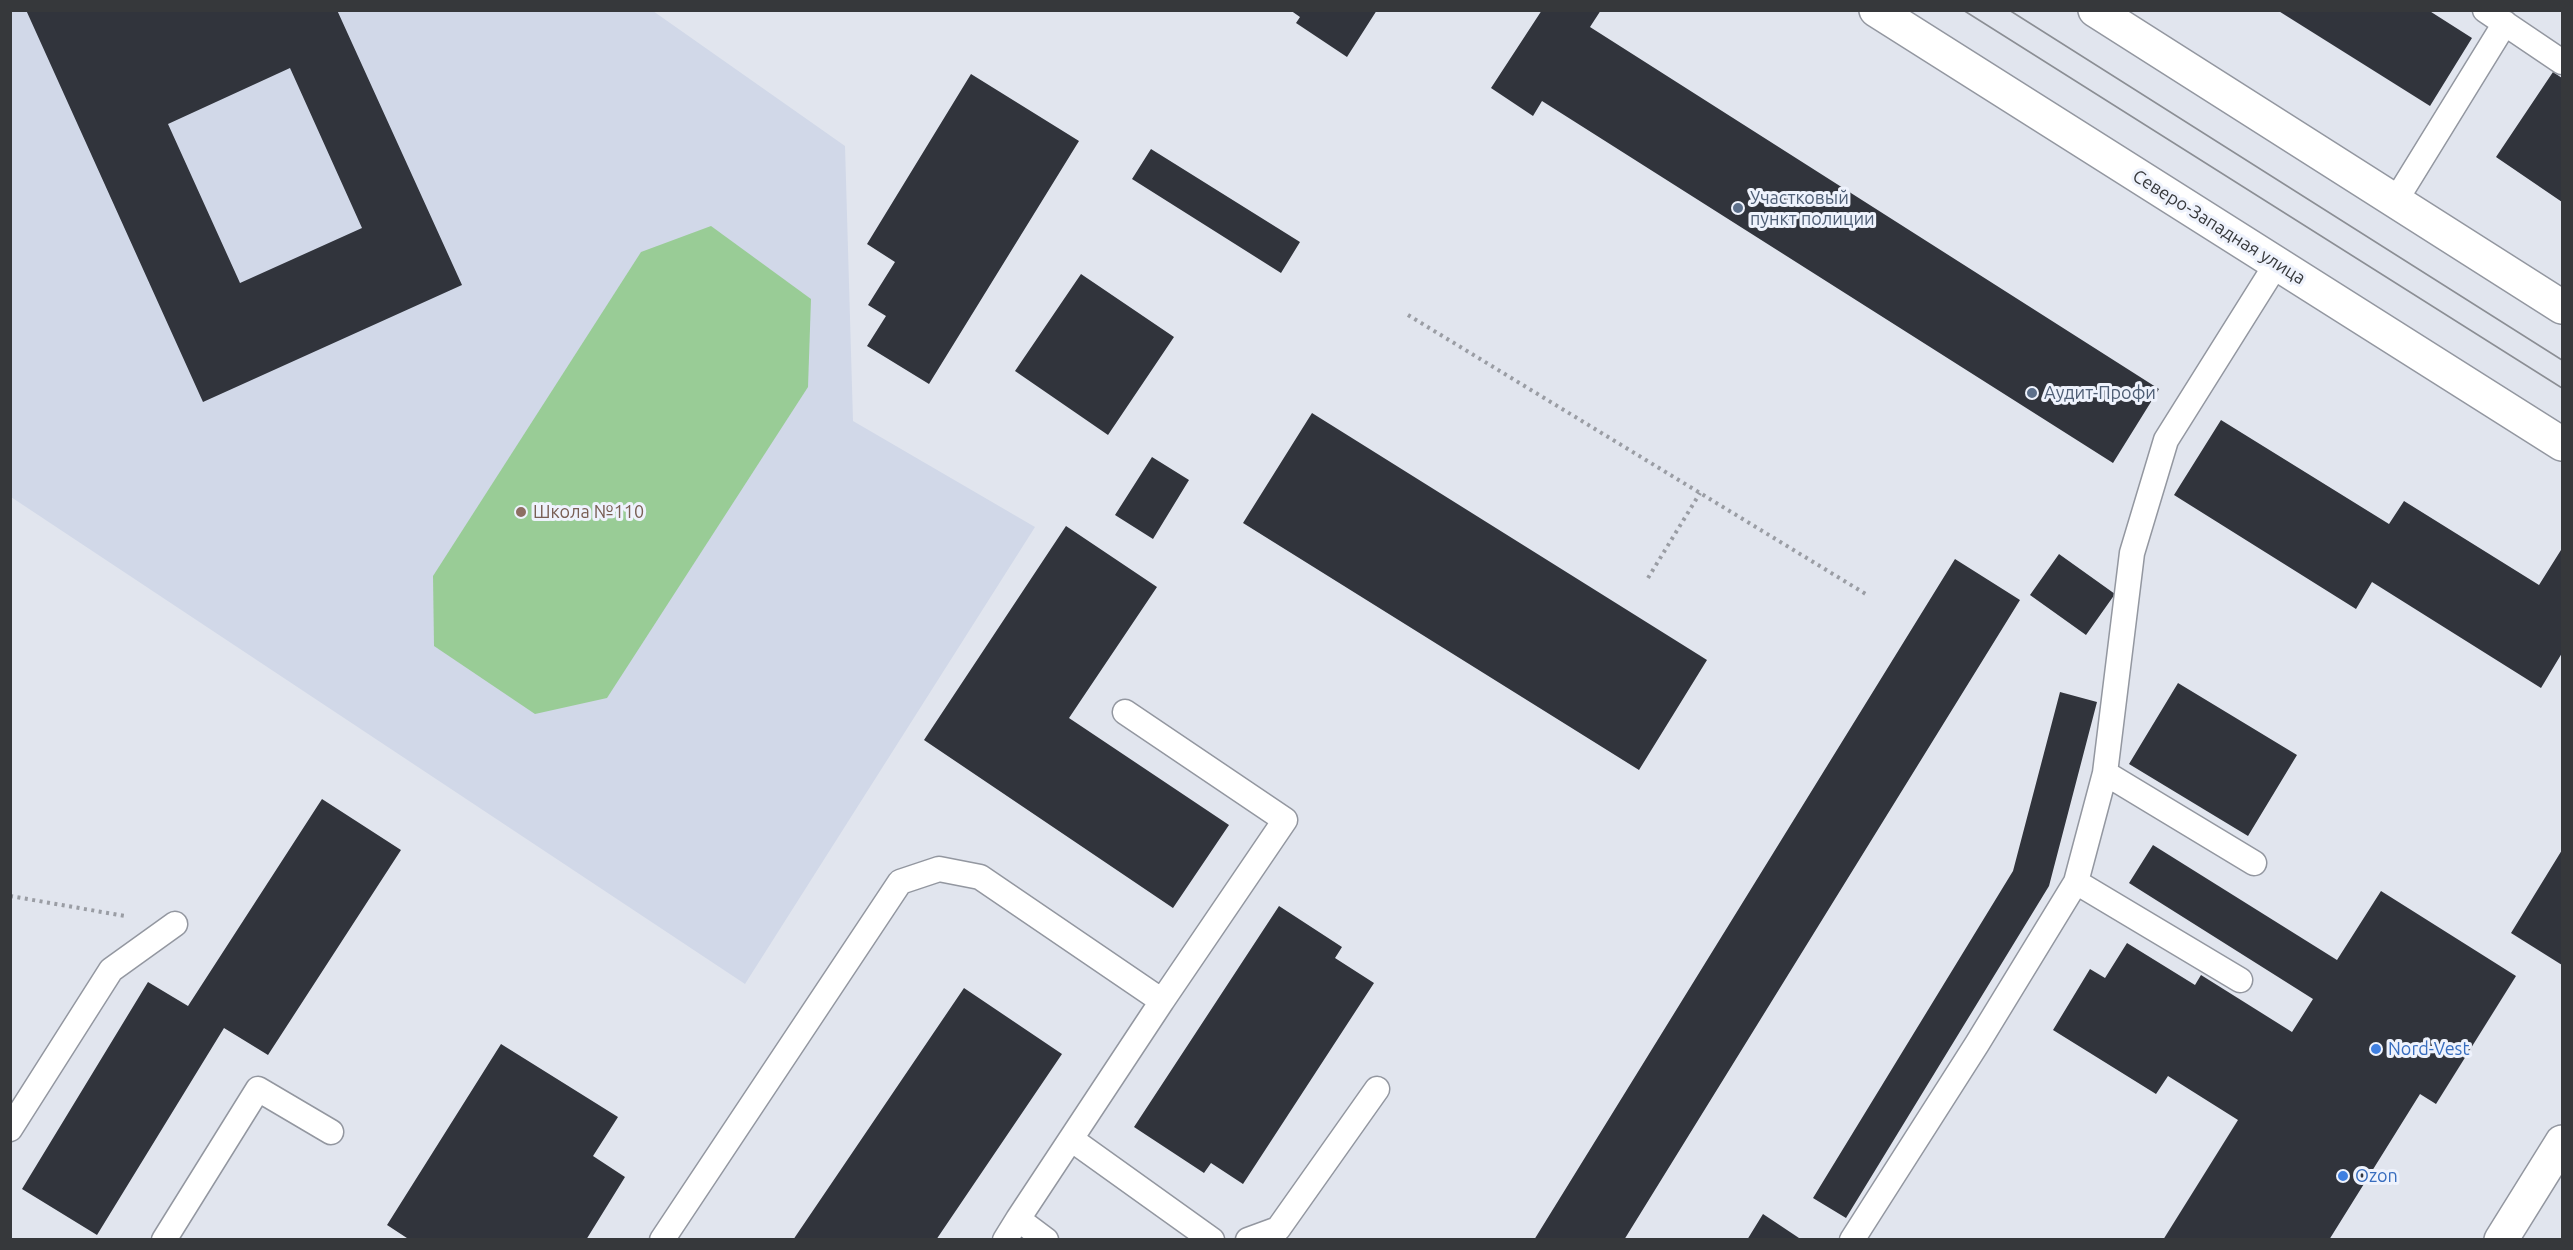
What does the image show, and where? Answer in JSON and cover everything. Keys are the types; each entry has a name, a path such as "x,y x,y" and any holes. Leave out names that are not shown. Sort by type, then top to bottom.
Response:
{"main road":[{"name":"Северо-Западная улица","path":"1876,10 2562,444"},
{"path":"2095,10 2562,307"},
{"path":"2501,1239 2562,1142"}],"lane":[{"path":"2396,200 2495,17 2562,62"},
{"path":"1852,1239 1977,1044 2076,882 2105,773 2132,553 2166,440 2277,263"},
{"path":"1005,1239 1285,820 1125,712"},
{"path":"2105,773 2254,863"},
{"path":"662,1239 900,882 939,869 980,877 1162,1001"},
{"path":"2076,882 2240,980"},
{"path":"10,1129 111,970 175,924"},
{"path":"164,1239 258,1089 332,1132"},
{"path":"1248,1239 1278,1229 1377,1089"},
{"path":"1071,1139 1212,1239"},
{"path":"1018,1219 1046,1239"}],"path":[{"path":"1408,315 1869,596"},
{"path":"1648,578 1700,493"},
{"path":"10,896 175,924"}],"shaded area":[{"name":"Школа №110","path":"10,11 653,11 845,146 853,421 1035,527 745,984 11,497"}],"green space":[{"path":"711,226 811,299 808,387 607,698 535,714 434,646 433,576 641,252"}],"building":[{"path":"26,10 337,10 462,285 203,402","holes":["290,68 362,228 240,283 168,124"]},
{"path":"1290,10 1377,10 1347,57 1296,23 1300,17"},
{"path":"1542,10 1601,10 1590,27 2159,389 2113,463 1542,101 1533,116 1491,88"},
{"path":"2277,10 2428,10 2472,38 2430,106"},
{"path":"2553,72 2562,78 2562,202 2496,157"},
{"path":"971,74 1079,141 929,384 867,346 886,316 868,305 895,262 867,244"},
{"path":"1151,149 1300,242 1281,273 1132,179"},
{"path":"1081,274 1174,337 1108,435 1015,371"},
{"path":"1312,413 1707,660 1639,770 1243,523"},
{"path":"2221,420 2389,524 2404,501 2539,585 2561,550 2562,653 2541,688 2372,582 2356,609 2174,495"},
{"path":"1152,457 1189,480 1153,539 1115,515"},
{"path":"1066,526 1157,587 1069,718 1229,825 1173,908 924,740"},
{"path":"2059,554 2115,594 2086,635 2030,595"},
{"path":"1955,559 2020,600 1624,1240 1534,1240"},
{"path":"2178,683 2297,755 2248,836 2129,764"},
{"path":"2060,692 2097,702 2049,886 1846,1218 1813,1198 2013,871"},
{"path":"322,799 401,850 268,1055 224,1028 97,1235 22,1189 148,982 188,1006"},
{"name":"Nord-Vest","path":"2153,845 2337,960 2381,891 2516,976 2436,1104 2420,1094 2329,1240 2163,1240 2238,1120 2168,1076 2156,1094 2053,1030 2090,969 2105,978 2127,943 2195,985 2201,975 2292,1032 2313,999 2129,883"},
{"path":"2562,850 2562,965 2511,933"},
{"path":"1279,906 1342,947 1335,958 1374,983 1243,1184 1211,1163 1204,1173 1134,1127"},
{"path":"964,988 1062,1054 936,1240 793,1240"},
{"path":"501,1044 618,1117 593,1156 625,1177 586,1240 410,1240 387,1225"},
{"path":"1763,1214 1802,1240 1747,1240"}],"tram line":[{"path":"1963,10 2562,388"},
{"path":"2009,10 2562,360"}],"place":[{"name":"Участковый пункт полиции","path":"1738,208"},
{"name":"Аудит-Профи","path":"2032,393"},
{"name":"Школа №110","path":"521,512"},
{"name":"Nord-Vest","path":"2376,1049"},
{"name":"Ozon","path":"2343,1176"}]}
